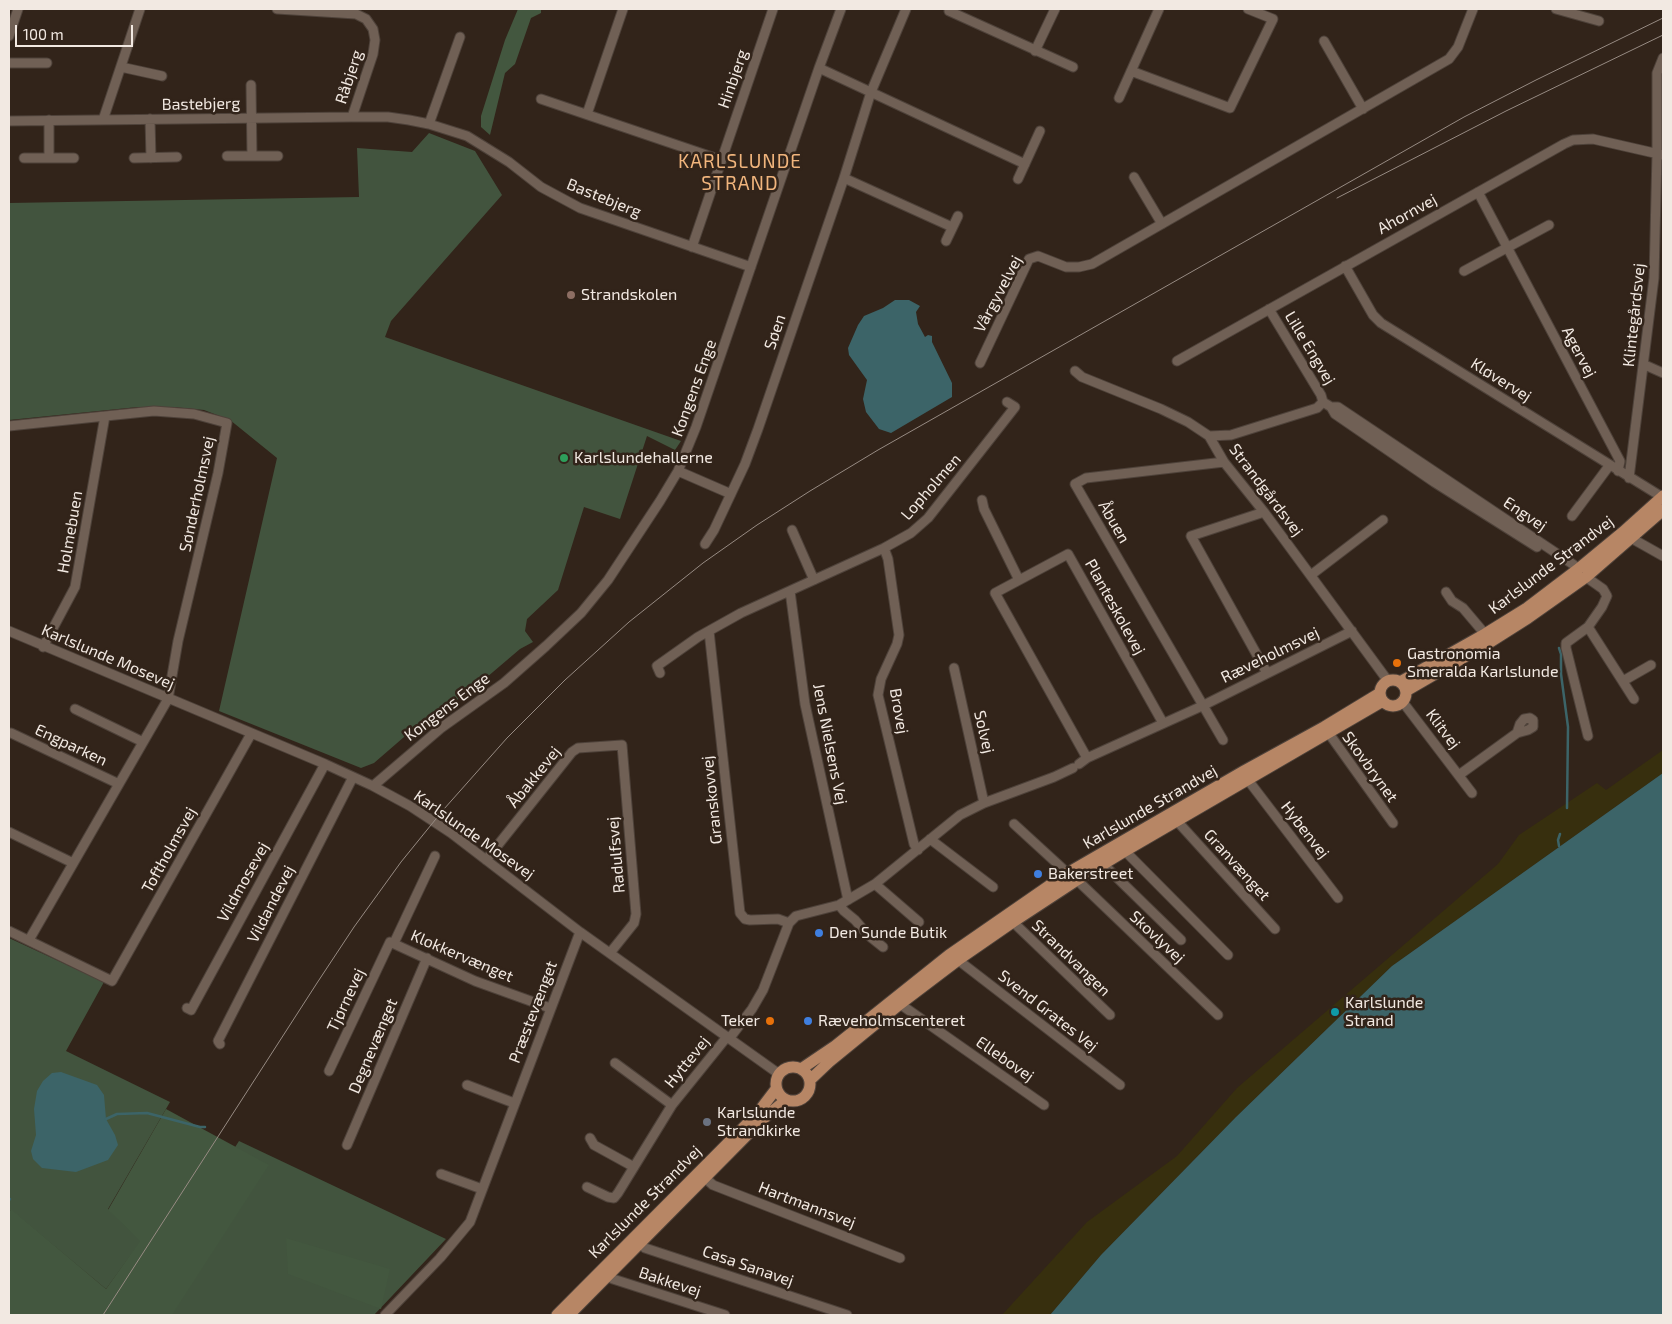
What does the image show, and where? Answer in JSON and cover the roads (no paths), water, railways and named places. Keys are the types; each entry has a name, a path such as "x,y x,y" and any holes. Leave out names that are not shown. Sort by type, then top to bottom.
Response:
{"main road":[{"name":"Karlslunde Strandvej","path":"1403,691 1487,644 1581,573 1662,497"},
{"name":"Karlslunde Strandvej","path":"1403,691 1485,634 1632,538 1663,510"},
{"path":"1392,680 1403,691 1399,704 1391,705 1382,697 1382,686 1388,681 1392,680"},
{"name":"Karlslunde Strandvej","path":"810,1080 900,1004 958,960 1013,922 1071,877 1104,864 1248,780 1382,697"},
{"name":"Karlslunde Strandvej","path":"801,1069 835,1046 949,955 1071,877 1244,771 1326,731"},
{"path":"796,1067 801,1069 808,1075 810,1080 809,1091 803,1098 797,1101 786,1100 776,1089 776,1079 786,1068 796,1067"},
{"name":"Karlslunde Strandvej","path":"557,1315 756,1114 776,1089"},
{"name":"Karlslunde Strandvej","path":"569,1315 763,1119 786,1100"}],"street":[{"path":"9,36 18,9"},
{"path":"103,120 140,9"},
{"name":"Råbjerg","path":"277,9 356,14 366,19 373,29 375,40 374,54 352,117"},
{"path":"587,114 623,9"},
{"name":"Hinbjerg","path":"692,247 773,9"},
{"name":"Kongens Enge","path":"373,786 441,728 504,683 581,612 608,580 636,540 678,471 696,427 841,9"},
{"name":"Søen","path":"705,544 714,530 731,494 758,429 844,178 871,92 906,9"},
{"path":"950,9 1073,68"},
{"path":"1035,51 1055,9"},
{"path":"1119,98 1159,9"},
{"path":"1131,71 1230,108 1272,20 1248,9"},
{"name":"Vårgyvelvej","path":"980,363 1029,259 1038,256 1066,267 1092,264 1449,59 1458,47 1473,9"},
{"path":"1562,10 1599,21"},
{"path":"429,124 460,37"},
{"path":"1324,41 1363,109"},
{"name":"Klintegårdsvej","path":"1630,478 1654,278 1660,154 1657,73 1663,58"},
{"path":"9,63 47,63"},
{"path":"121,67 162,76"},
{"path":"819,68 1025,164"},
{"name":"Bastebjerg","path":"252,85 252,156"},
{"path":"541,99 721,160"},
{"name":"Bastebjerg","path":"9,121 388,117 429,124 467,136 509,162 541,186 580,208 752,267"},
{"name":"Bastebjerg","path":"150,119 151,158"},
{"path":"49,120 50,157"},
{"path":"1018,178 1040,131"},
{"name":"Ahornvej","path":"1177,360 1574,140 1592,139 1660,154"},
{"path":"227,156 278,156"},
{"path":"134,158 177,157"},
{"path":"24,158 74,158"},
{"path":"1134,177 1162,224"},
{"path":"844,178 952,227"},
{"name":"Agervej","path":"1478,192 1620,462 1618,471"},
{"path":"946,242 958,216"},
{"path":"1464,271 1549,225"},
{"name":"Kløvervej","path":"1345,266 1373,315 1381,323 1609,466 1662,497"},
{"name":"Lille Engvej","path":"1269,309 1321,395 1323,402"},
{"path":"1645,365 1663,373"},
{"name":"Strandgårdsvej","path":"1075,371 1082,377 1188,422 1209,436 1224,462 1264,512 1388,681"},
{"name":"Lopholmen","path":"660,673 657,666 741,612 884,548 911,533 928,518 1015,408 1008,402"},
{"path":"1209,436 1231,435 1317,408 1323,402"},
{"name":"Engvej","path":"1323,402 1355,418 1574,565 1581,573 1603,589 1607,596 1588,627"},
{"name":"Sønderholmsvej","path":"9,426 154,411 194,414 227,422 218,473 178,641 168,699"},
{"name":"Holmebuen","path":"43,647 75,587 106,416"},
{"name":"Åbuen","path":"1202,706 1075,484 1086,478 1224,462"},
{"path":"1572,516 1609,466"},
{"path":"678,471 731,494"},
{"path":"982,500 984,509 1019,580"},
{"path":"1264,512 1191,536 1267,673"},
{"path":"1311,575 1383,520"},
{"path":"792,530 814,580"},
{"path":"1632,538 1663,556"},
{"name":"Brovej","path":"884,548 888,559 899,635 897,644 880,679 878,695 914,844 918,850"},
{"name":"Planteskolevej","path":"1087,758 995,593 1068,554 1163,724"},
{"name":"Jens Nielsens Vej","path":"790,591 806,704 844,903"},
{"path":"1446,592 1452,601 1464,608 1485,634"},
{"path":"1588,736 1566,643 1588,627 1634,699"},
{"name":"Karlslunde Mosevej","path":"9,631 43,647 325,764 373,786 410,806 486,860 580,932 779,1074"},
{"name":"Granskovvej","path":"709,631 740,913 745,919 778,919 788,923"},
{"name":"Ræveholmsvej","path":"788,923 796,916 844,903 875,884 960,815 984,803 1054,777 1087,758 1202,706 1352,631"},
{"path":"1623,681 1651,665"},
{"name":"Solvej","path":"954,668 984,803"},
{"name":"Klitvej","path":"1403,691 1472,793"},
{"name":"Engparken","path":"29,940 168,699"},
{"path":"1202,706 1223,740"},
{"path":"75,708 144,742"},
{"name":"Skovbrynet","path":"1326,731 1393,823"},
{"name":"Engparken","path":"11,733 119,784"},
{"name":"Klitvej","path":"1459,775 1517,733"},
{"name":"Toftholmsvej","path":"29,940 112,981 251,734"},
{"name":"Åbakkevej","path":"486,860 572,752 578,748 622,745"},
{"name":"Radulfsvej","path":"610,953 634,923 636,914 622,745"},
{"name":"Vildmosevej","path":"187,1008 190,1010 325,764"},
{"name":"Vildandevej","path":"220,1044 218,1041 353,777"},
{"name":"Hybenvej","path":"1248,780 1338,898"},
{"name":"Granvænget","path":"1177,821 1275,929"},
{"name":"Skovlyvej","path":"1014,824 1218,1015"},
{"path":"9,832 73,863"},
{"path":"930,839 993,887"},
{"name":"Karlslunde Strandvej","path":"1125,851 1228,955"},
{"name":"Tjørnevej","path":"329,1071 435,856"},
{"path":"1104,864 1181,940"},
{"path":"875,884 919,922"},
{"path":"844,903 844,912 883,947"},
{"name":"Strandvangen","path":"1013,922 1110,1016"},
{"path":"728,1038 752,1009 763,990 788,923"},
{"path":"9,931 29,940"},
{"name":"Præstevænget","path":"385,1315 440,1258 470,1222 580,932"},
{"name":"Klokkervænget","path":"392,942 475,981 550,1008"},
{"name":"Degnevænget","path":"347,1145 427,958"},
{"name":"Svend Grates Vej","path":"958,960 1120,1085"},
{"name":"Ellebovej","path":"900,1004 1044,1104"},
{"name":"Hyttevej","path":"587,1187 608,1198 614,1198 672,1105 728,1038"},
{"name":"Hyttevej","path":"615,1062 672,1105"},
{"path":"467,1085 514,1103"},
{"path":"590,1138 594,1145 634,1166"},
{"path":"441,1174 482,1189"},
{"name":"Hartmannsvej","path":"705,1178 713,1185 900,1258"},
{"name":"Casa Sanavej","path":"640,1243 645,1248 847,1315"},
{"name":"Bakkevej","path":"607,1276 725,1315"}],"water":[{"path":"895,300 909,300 920,306 916,312 918,324 925,337 928,335 932,336 932,342 952,383 952,397 891,433 879,429 866,412 863,399 867,380 849,355 848,348 864,316 883,308"},
{"path":"1663,773 1663,1315 1050,1315 1101,1255 1236,1117 1392,966"},
{"path":"61,1072 97,1085 104,1095 106,1119 118,1145 108,1160 76,1172 42,1168 33,1159 31,1151 36,1135 34,1109 37,1091 43,1081 52,1073"}],"waterway":[{"path":"1559,648 1568,727 1567,808"},
{"path":"1559,846 1560,834"},
{"path":"106,1119 117,1114 147,1113 205,1127"}],"tram line":[{"path":"103,1315 317,983 354,927 401,862 444,809 507,738 565,680 629,622 703,563 757,525 878,450 1464,117 1663,18"},
{"path":"1337,198 1506,111 1663,35"}],"place":[{"name":"Strandskolen","path":"571,295"},
{"name":"Karlslundehallerne","path":"564,458"},
{"name":"Gastronomia Smeralda Karlslunde","path":"1397,663"},
{"name":"Bakerstreet","path":"1038,874"},
{"name":"Den Sunde Butik","path":"819,933"},
{"name":"Karlslunde Strand","path":"1335,1012"},
{"name":"Teker","path":"770,1021"},
{"name":"Ræveholmscenteret","path":"808,1021"},
{"name":"Karlslunde Strandkirke","path":"707,1122"}],"district":[{"name":"KARLSLUNDE STRAND","path":"740,173"}]}
